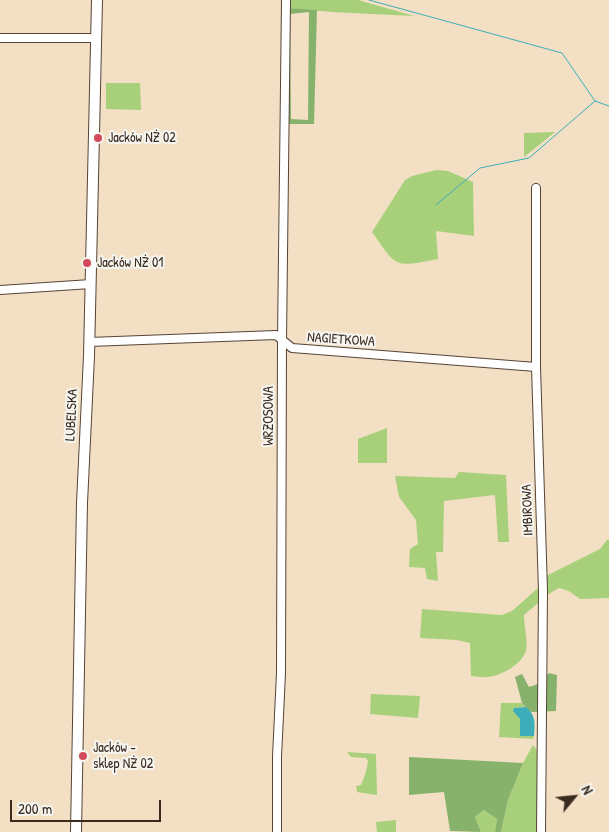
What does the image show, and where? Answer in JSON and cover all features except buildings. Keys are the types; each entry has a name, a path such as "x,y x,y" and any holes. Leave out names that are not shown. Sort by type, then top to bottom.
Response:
{"main road":[{"name":"LUBELSKA","path":"76,832 82,503 89,342 97,0"}],"street":[{"name":"WRZOSOWA","path":"277,832 277,757 281,673 286,0"},
{"path":"0,38 97,38"},
{"name":"IMBIROWA","path":"536,188 536,367 543,591 541,832"},
{"path":"0,290 90,284"},
{"name":"NAGIETKOWA","path":"89,342 276,335 292,348 536,367"}],"green space":[{"path":"288,0 358,0 414,16 288,8"},
{"path":"288,8 317,10 314,124 286,124","holes":["309,12 308,120 291,119 290,14"]},
{"path":"106,83 140,83 141,110 106,109"},
{"path":"555,132 524,157 524,133"},
{"path":"436,170 448,171 473,182 474,236 436,231 438,259 405,264 398,262 387,253 372,232 405,180 412,176"},
{"path":"387,428 387,463 358,463 358,439"},
{"path":"459,472 506,475 509,542 498,542 495,495 444,501 443,552 436,552 438,581 427,579 425,568 409,567 410,549 418,544 416,520 399,497 395,476 455,478"},
{"path":"609,540 609,598 580,599 569,591 559,588 547,595 546,576 600,549"},
{"path":"538,588 538,603 524,615 526,651 520,661 504,672 485,677 471,676 470,643 457,640 420,638 422,609 502,615 512,611"},
{"path":"549,673 557,675 556,711 531,712 522,703 515,677 522,674 529,687 538,684"},
{"path":"371,694 420,696 418,718 370,714"},
{"path":"501,703 522,703 526,707 514,708 520,719 520,735 534,736 533,739 499,737"},
{"path":"533,745 538,752 538,832 501,832 508,800 523,763"},
{"path":"347,752 376,754 377,795 357,792 356,786 361,785 368,761 366,758 351,757"},
{"path":"409,757 523,763 508,800 501,832 495,832 497,819 484,810 475,817 481,832 450,831 444,792 409,795"},
{"path":"484,810 497,819 495,832 481,832 475,817"},
{"path":"396,820 396,832 377,832 376,822"}],"water":[{"path":"526,707 533,717 535,724 534,736 520,736 520,719 513,711 514,708"}],"waterway":[{"path":"369,0 562,53 595,101 609,106"},
{"path":"436,205 480,168 529,158 595,101"}],"place":[{"name":"Jacków NŻ 02","path":"98,138"},
{"name":"Jacków NŻ 01","path":"87,263"},
{"name":"Jacków - sklep NŻ 02","path":"83,756"}]}
